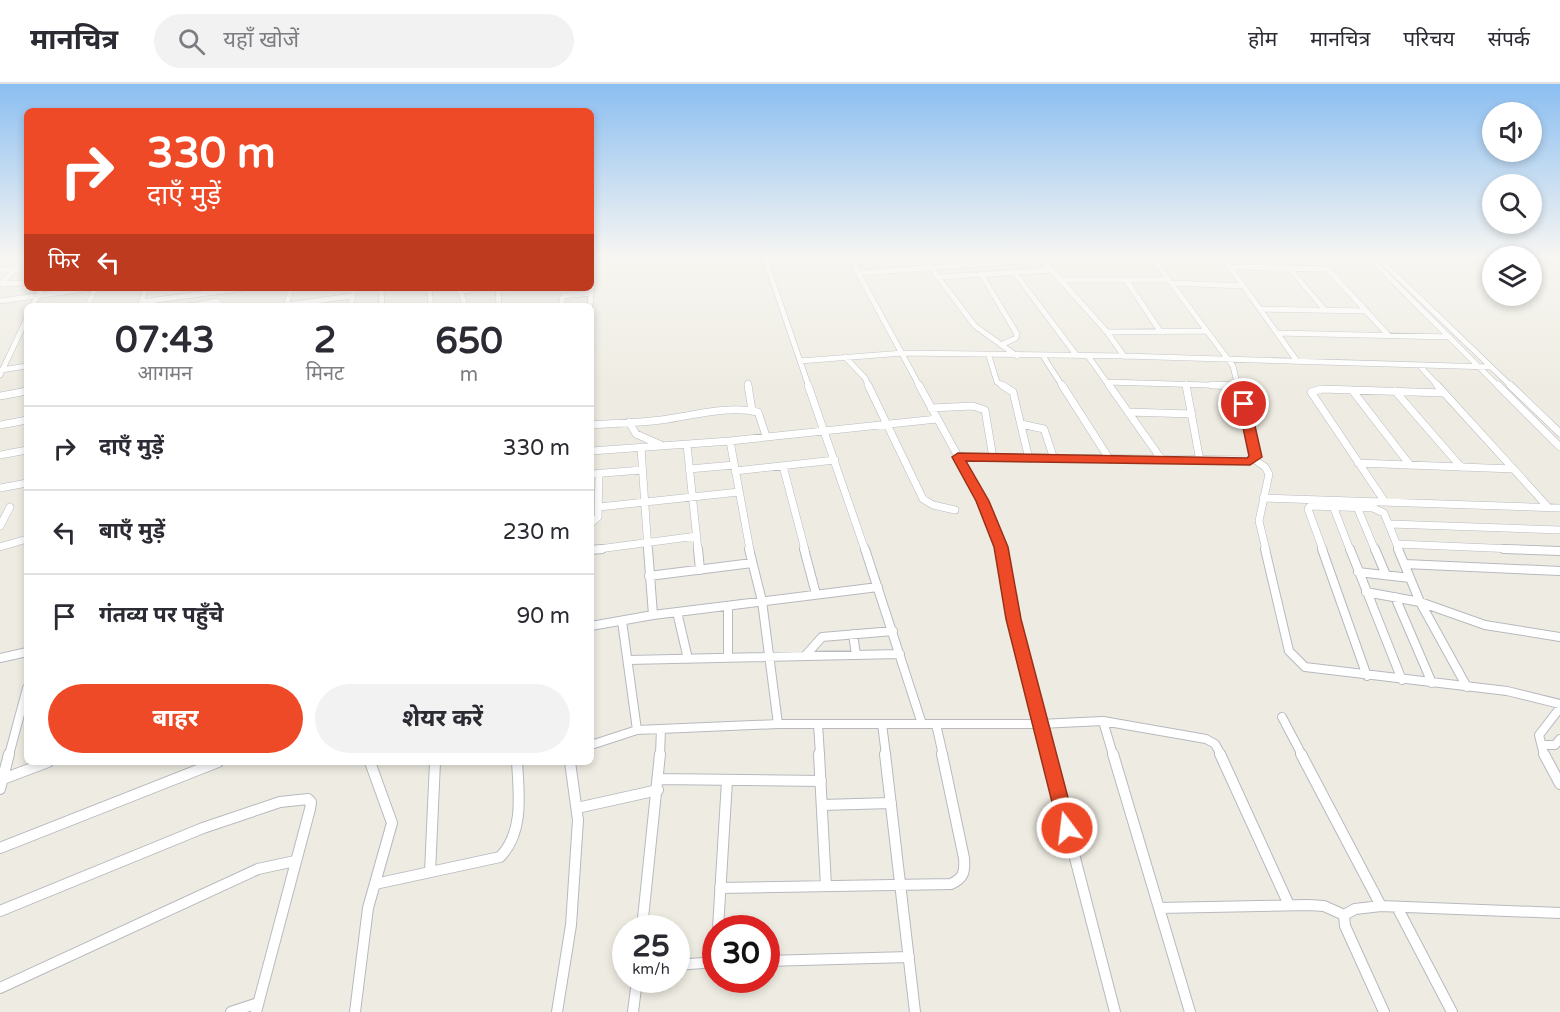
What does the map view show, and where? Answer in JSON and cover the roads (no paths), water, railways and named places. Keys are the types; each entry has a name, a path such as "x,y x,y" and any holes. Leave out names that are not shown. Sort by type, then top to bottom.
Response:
{"street":[{"path":"147,303 171,299"},
{"path":"300,303 327,299"},
{"path":"779,299 878,587 922,724"},
{"path":"873,299 983,501 1001,547 1013,619 1115,1012"},
{"path":"955,299 975,326 1017,356"},
{"path":"996,299 1017,334 1016,338 1001,345"},
{"path":"1034,299 1077,356"},
{"path":"1079,299 1124,356"},
{"path":"1139,299 1160,331"},
{"path":"1183,299 1230,360 1240,386 1255,460"},
{"path":"1254,299 1297,361"},
{"path":"1316,299 1325,310"},
{"path":"1356,299 1389,336"},
{"path":"1411,299 1560,447"},
{"path":"1420,299 1560,433"},
{"path":"1260,309 1367,311"},
{"path":"1,372 24,324"},
{"path":"1107,332 1206,331"},
{"path":"1277,333 1460,338"},
{"path":"800,361 903,353 989,356 1124,356 1491,367"},
{"path":"989,356 997,382 1013,392 1029,459"},
{"path":"1042,356 1110,460"},
{"path":"1088,356 1162,460"},
{"path":"845,357 865,378 923,499 933,506 955,510"},
{"path":"1419,365 1548,507"},
{"path":"1,372 24,367"},
{"path":"748,382 752,411"},
{"path":"1107,382 1240,386"},
{"path":"1185,384 1200,461"},
{"path":"1385,502 1311,395 1315,390 1444,393"},
{"path":"1352,390 1410,465"},
{"path":"1395,391 1461,467"},
{"path":"0,396 24,392"},
{"path":"931,408 973,406 985,410 993,458"},
{"path":"594,425 724,410 752,411 758,412 766,436"},
{"path":"1128,412 1192,414"},
{"path":"594,451 687,445 937,419"},
{"path":"0,425 24,421"},
{"path":"629,422 636,434 665,446"},
{"path":"1021,424 1040,426 1044,429 1054,459"},
{"path":"730,441 752,563 762,601 778,724"},
{"path":"687,445 700,570"},
{"path":"641,448 646,543 653,615"},
{"path":"0,455 24,451"},
{"path":"958,457 1255,460 1265,467 1269,474 1259,521 1289,651 1305,667 1315,670 1525,694 1560,706 1539,735 1549,768 1560,784"},
{"path":"689,469 783,466 835,460"},
{"path":"1358,463 1513,469"},
{"path":"783,466 816,594"},
{"path":"594,521 598,518 599,507 595,474 642,470"},
{"path":"0,488 24,484"},
{"path":"599,507 739,492"},
{"path":"1263,498 1560,508"},
{"path":"1367,676 1308,509 1313,505 1380,510 1387,516 1420,602 1467,687"},
{"path":"1333,506 1402,680"},
{"path":"0,526 10,507"},
{"path":"1357,507 1386,575"},
{"path":"1390,524 1560,530"},
{"path":"594,550 697,536"},
{"path":"0,547 24,540"},
{"path":"1397,544 1560,551"},
{"path":"649,576 752,563"},
{"path":"1405,564 1560,571"},
{"path":"1358,572 1410,578"},
{"path":"594,626 653,615 878,587"},
{"path":"1366,592 1420,602 1485,625 1560,637"},
{"path":"1395,597 1432,683"},
{"path":"728,606 728,658"},
{"path":"677,612 688,659"},
{"path":"622,621 637,730"},
{"path":"805,656 822,637 893,632"},
{"path":"853,634 856,655"},
{"path":"0,658 24,653"},
{"path":"628,660 900,654"},
{"path":"0,789 24,699"},
{"path":"1282,717 1381,906"},
{"path":"1103,721 1190,1012"},
{"path":"594,744 637,730 778,724 1040,724 1103,721 1206,739 1215,744 1289,905"},
{"path":"818,724 826,886"},
{"path":"882,724 915,1012"},
{"path":"720,888 951,884 961,879 965,870 936,724"},
{"path":"644,915 659,785 661,729"},
{"path":"1542,745 1555,745 1560,739"},
{"path":"3,779 40,765"},
{"path":"0,848 210,765"},
{"path":"355,1012 368,908 392,823 371,765"},
{"path":"430,872 435,765"},
{"path":"375,884 500,856 509,850 514,843 518,804 518,765"},
{"path":"557,1012 571,925 577,808 570,765"},
{"path":"577,808 659,785 727,781 821,781"},
{"path":"719,915 727,781"},
{"path":"0,911 163,842 266,807 298,798 308,798 311,802 310,809 257,1007 231,1012"},
{"path":"822,805 891,803"},
{"path":"0,988 258,869 295,861"},
{"path":"1159,908 1324,906 1344,915"},
{"path":"1344,915 1355,909 1381,906 1560,913"},
{"path":"1397,907 1452,1012"},
{"path":"1344,915 1345,926 1384,1012"},
{"path":"780,961 909,957"},
{"path":"633,1012 635,993"}]}
